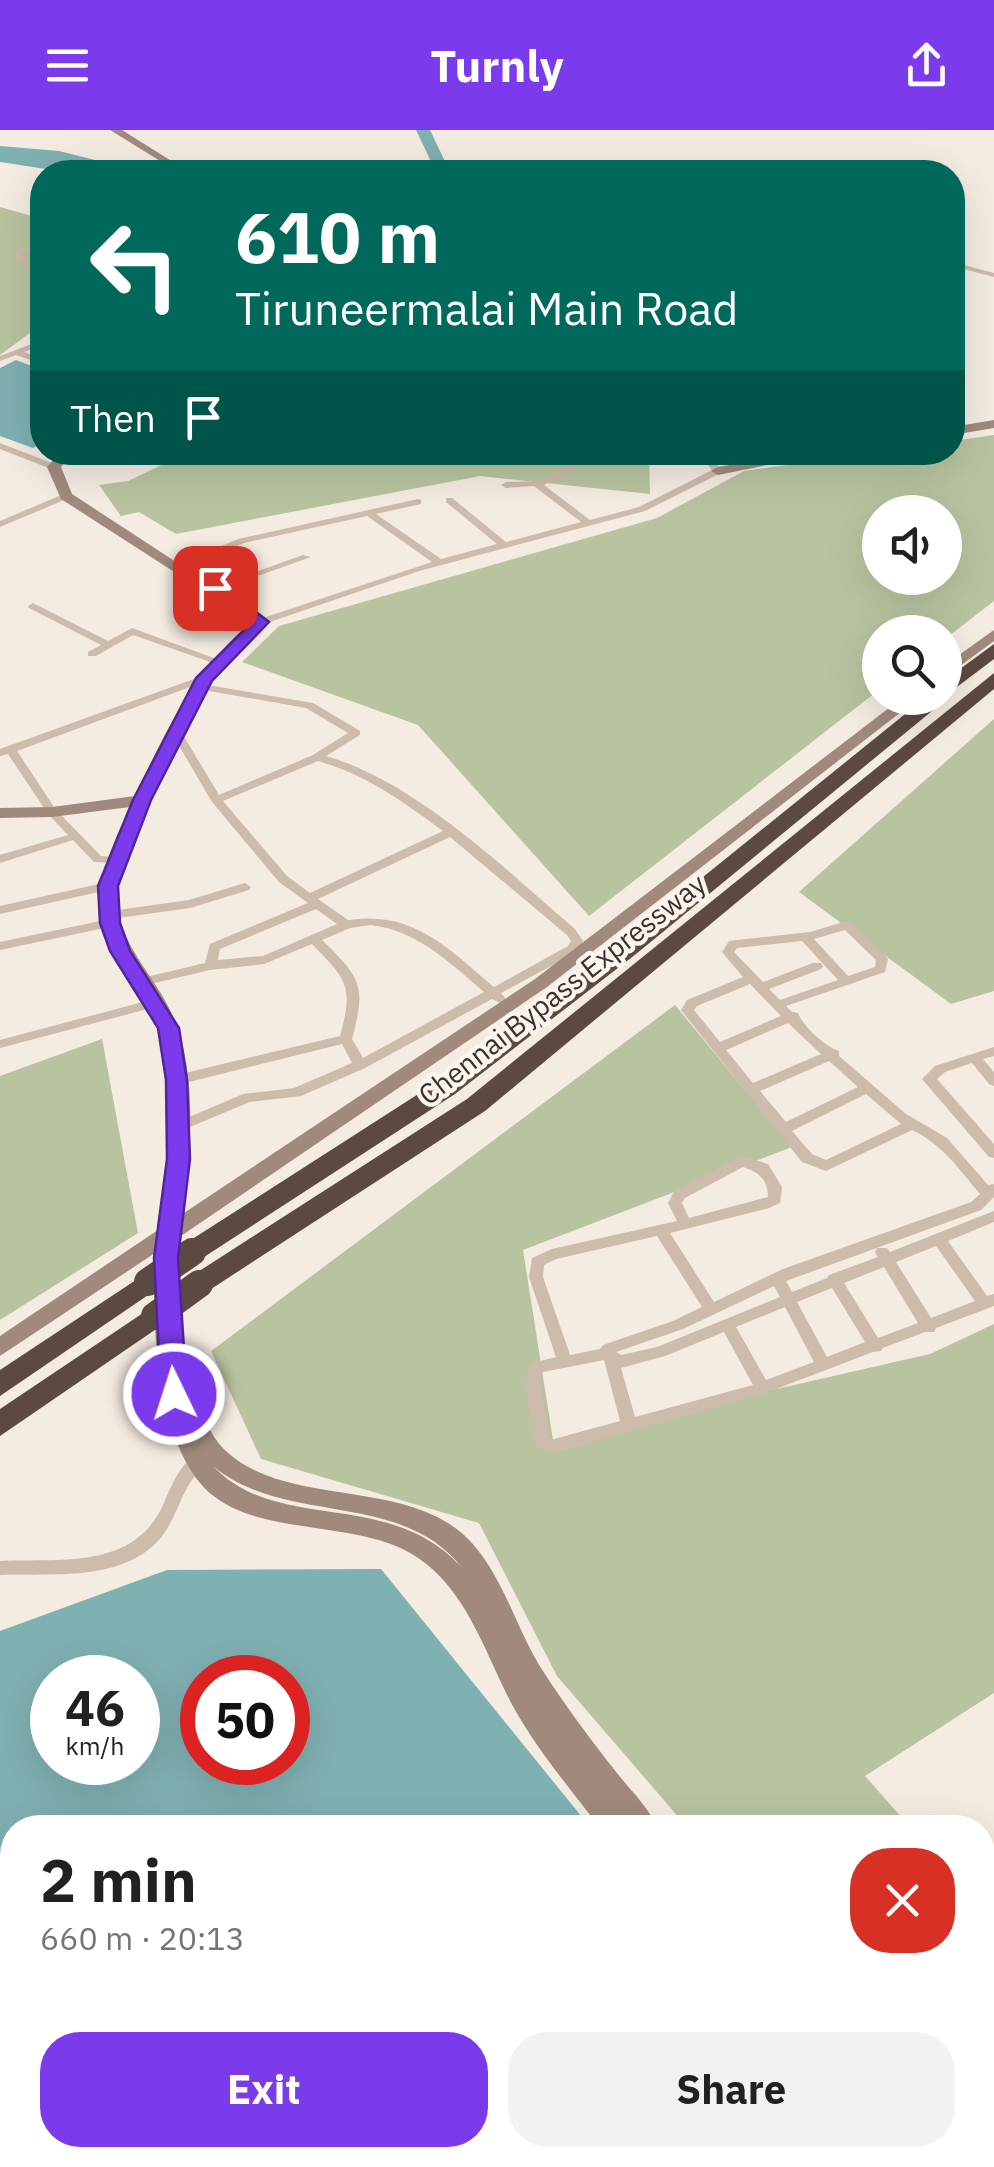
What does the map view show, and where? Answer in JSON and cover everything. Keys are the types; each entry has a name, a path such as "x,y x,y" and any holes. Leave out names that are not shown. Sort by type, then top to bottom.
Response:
{"highway":[{"path":"962,676 994,650"},
{"name":"Chennai Bypass Expressway","path":"0,1424 200,1284 476,1105 994,679"},
{"name":"Chennai Bypass Expressway","path":"0,1385 192,1252 446,1088 628,949 915,715"}],"main road":[{"path":"116,130 164,160"},
{"path":"965,429 994,424"},
{"path":"718,471 752,465"},
{"path":"54,467 66,496 215,588 260,622 218,661 204,683 142,800 114,860 108,886 111,919 120,951 168,1028 176,1080 180,1126 166,1258 174,1394 181,1425 204,1457 214,1484 242,1501 394,1533 442,1562 474,1606 530,1710 607,1815"},
{"path":"962,659 994,634"},
{"path":"0,1346 169,1235 502,1000 888,715"},
{"path":"0,812 52,812 142,800"},
{"path":"204,1457 254,1482 402,1514 451,1538 478,1571 539,1686 634,1815"}],"street":[{"path":"30,249 16,252 30,272"},
{"path":"23,265 30,264"},
{"path":"965,267 994,275"},
{"path":"0,359 30,346"},
{"path":"14,352 30,358"},
{"path":"0,446 30,458"},
{"path":"49,465 54,467"},
{"path":"506,485 537,483 570,470 565,465"},
{"path":"260,622 440,562 642,509 718,471 712,465"},
{"path":"537,483 588,523"},
{"path":"0,524 66,496"},
{"path":"449,500 504,546"},
{"path":"176,567 241,540 418,502"},
{"path":"369,513 440,562"},
{"path":"215,588 306,556"},
{"path":"33,606 109,645"},
{"path":"92,654 132,632 218,661"},
{"path":"114,860 98,858 75,836 6,751 204,683 309,704 356,733 317,757 216,800"},
{"path":"176,732 216,800 282,879 345,924"},
{"path":"180,1126 248,1097 296,1093 360,1065 502,1000 574,948 572,932 450,832 347,763 317,757"},
{"path":"211,966 214,947 450,832"},
{"path":"0,859 75,836"},
{"path":"0,910 108,886"},
{"path":"0,946 190,904 245,887"},
{"path":"142,982 211,966 260,961 316,941 345,924 377,919 403,925 502,1000"},
{"path":"629,1426 608,1349 711,1310 777,1278 976,1206 992,1188 940,1140 911,1124 870,1088 780,1004 758,983 728,947 806,937 847,924 882,959 880,968 780,1004"},
{"path":"806,937 846,981"},
{"path":"316,941 353,978 357,988 346,1039 360,1065"},
{"path":"818,966 688,1007 807,1158 826,1166 911,1124"},
{"path":"0,1044 154,1002"},
{"path":"718,1048 793,1016"},
{"path":"176,1080 346,1039"},
{"path":"994,1051 934,1072 929,1079 994,1153"},
{"path":"751,1089 834,1054"},
{"path":"974,1057 994,1081"},
{"path":"784,1129 870,1088"},
{"path":"565,1362 536,1276 537,1262 552,1254 661,1230 686,1224 768,1203 775,1199 776,1187 763,1168 742,1162 680,1194 676,1208 686,1224"},
{"path":"940,1239 989,1302 762,1388 554,1446 542,1442 532,1379 537,1366 608,1357 619,1362 660,1352 834,1279 940,1239 992,1222 976,1206"},
{"path":"661,1230 711,1310"},
{"path":"878,1244 928,1328"},
{"path":"777,1278 824,1366"},
{"path":"834,1279 876,1348"},
{"path":"728,1326 762,1388"},
{"path":"0,1568 110,1562 134,1554 156,1534 188,1470 204,1457"}],"green space":[{"path":"0,207 30,216 30,333 0,355"},
{"path":"994,435 994,601 962,626 962,615 862,615 862,703 589,916 418,725 242,662 279,626 657,518 744,471 787,465 965,465 965,439"},
{"path":"162,465 649,465 650,494 480,476 176,534 139,512 121,516 99,485 128,481"},
{"path":"994,719 994,991 951,1004 799,892"},
{"path":"675,1005 792,1147 523,1250 553,1440 930,1354 994,1324 994,1693 865,1776 899,1815 677,1815 557,1676 479,1523 261,1459 211,1351"},
{"path":"102,1039 138,1233 0,1320 0,1076"}],"water":[{"path":"0,146 59,151 95,160 30,160 30,167 0,162"},
{"path":"16,360 30,365 30,447 0,436 0,368"},
{"path":"381,1569 580,1815 0,1815 0,1631 167,1570"}],"waterway":[{"path":"423,130 437,160"}],"route":[{"path":"174,1394 166,1248 180,1126 176,1080 168,1028 120,951 110,923 108,886 114,860 205,678 260,622 215,588"}]}
